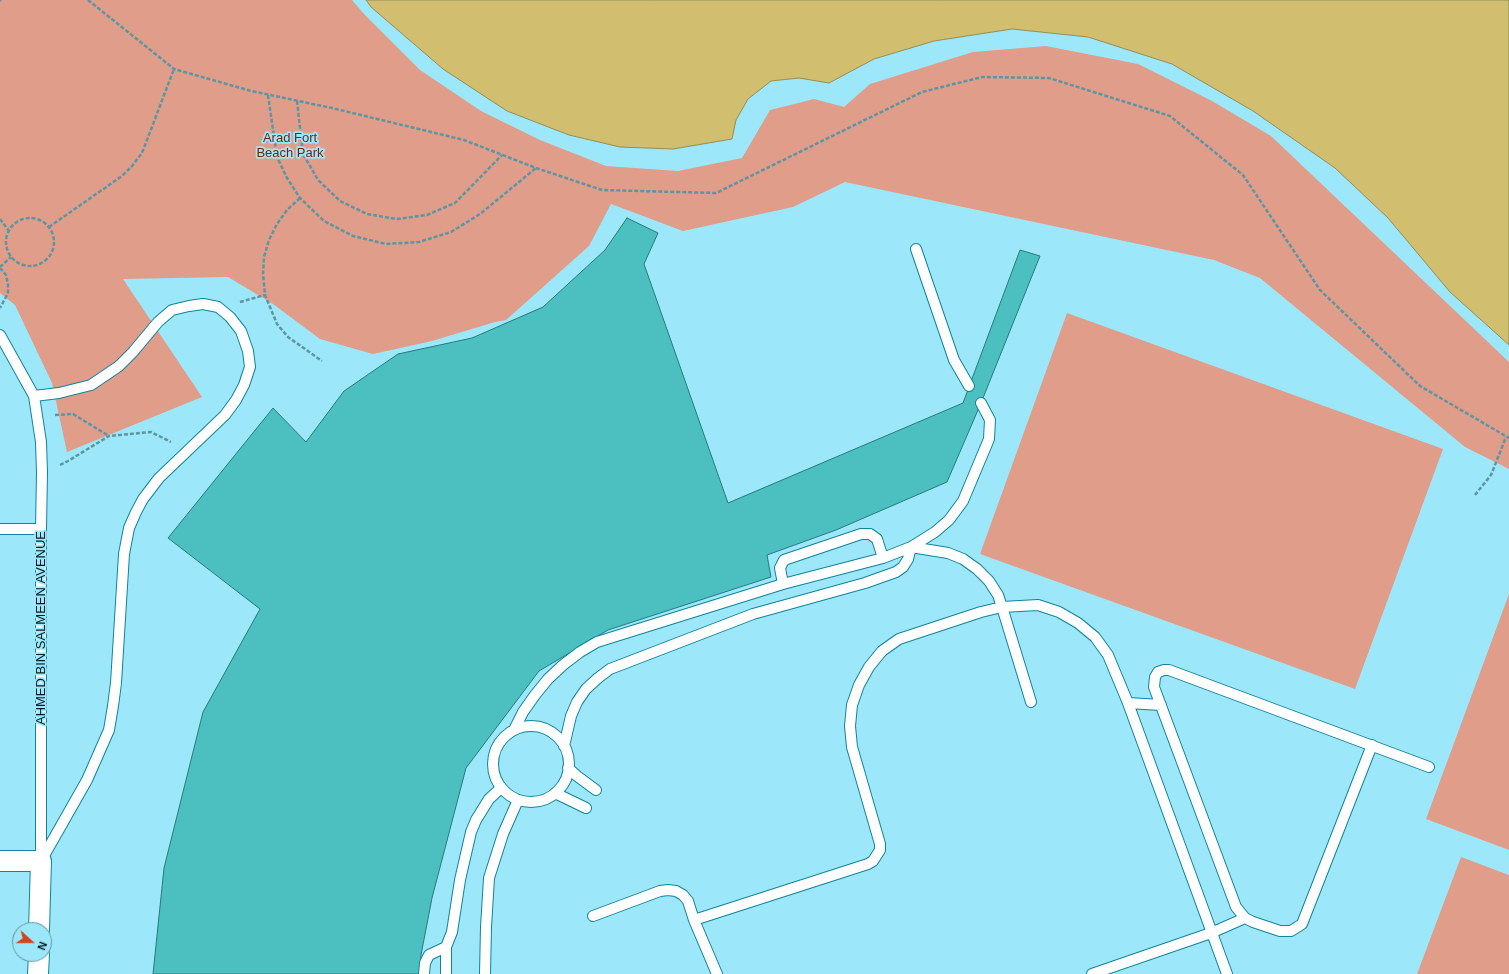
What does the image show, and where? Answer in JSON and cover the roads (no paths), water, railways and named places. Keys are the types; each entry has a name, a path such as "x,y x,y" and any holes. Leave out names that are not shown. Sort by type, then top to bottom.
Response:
{"street":[{"path":"0,861 41,861"},
{"name":"AHMED BIN SALMEEN AVENUE","path":"39,922 41,861"},
{"path":"38,974 39,962"}],"lane":[{"path":"916,249 950,350 959,370 969,386"},
{"path":"34,396 59,393 91,385 119,366 158,322 172,310 189,306 204,304 218,307 230,317 241,331 248,351 250,368 244,385 232,405 225,415 159,478 143,499 129,528 124,554 116,683 109,730 87,780 41,861"},
{"name":"AHMED BIN SALMEEN AVENUE","path":"0,335 34,396 41,442 41,861"},
{"path":"514,730 527,706 548,679 563,664 597,642 783,584 883,558 911,547 935,532 950,520 963,501 989,439 990,420 981,403"},
{"path":"0,529 41,529"},
{"path":"783,584 780,568 784,560 860,534 870,534 877,540 883,558"},
{"path":"911,547 948,553 963,559 977,569 989,581 998,595 1031,702"},
{"path":"564,746 571,716 577,702 586,689 610,669 753,614 865,583 896,572 903,567 908,559 911,547"},
{"path":"694,920 868,864 873,861 880,850 880,844 852,747 850,726 852,705 859,686 869,667 882,651 899,638 981,612 1002,607 1038,605 1059,612 1078,623 1095,637 1108,655 1128,703 1227,974"},
{"path":"1372,745 1302,924 1291,931 1280,931 1245,918 1236,906 1154,687 1155,677 1158,672 1169,670 1372,745 1429,767"},
{"path":"1128,703 1161,706"},
{"path":"525,727 536,727 547,730 557,737 564,746 568,756 566,777 555,793 547,799 538,802 518,800 508,795 501,788 494,773 494,757 498,746 505,737 514,730 525,727"},
{"path":"568,768 576,776 596,790"},
{"path":"446,974 446,947 452,932 460,880 471,832 476,820 489,799 501,788"},
{"path":"555,793 586,808"},
{"path":"486,974 486,927 489,878 503,834 518,800"},
{"path":"593,916 660,891 676,891 683,895 688,901 694,920 717,974"},
{"path":"1094,974 1211,933 1245,918"},
{"path":"424,974 425,963 429,955 446,947"}],"park label":[{"name":"Arad Fort Beach Park","path":"290,146"}]}
